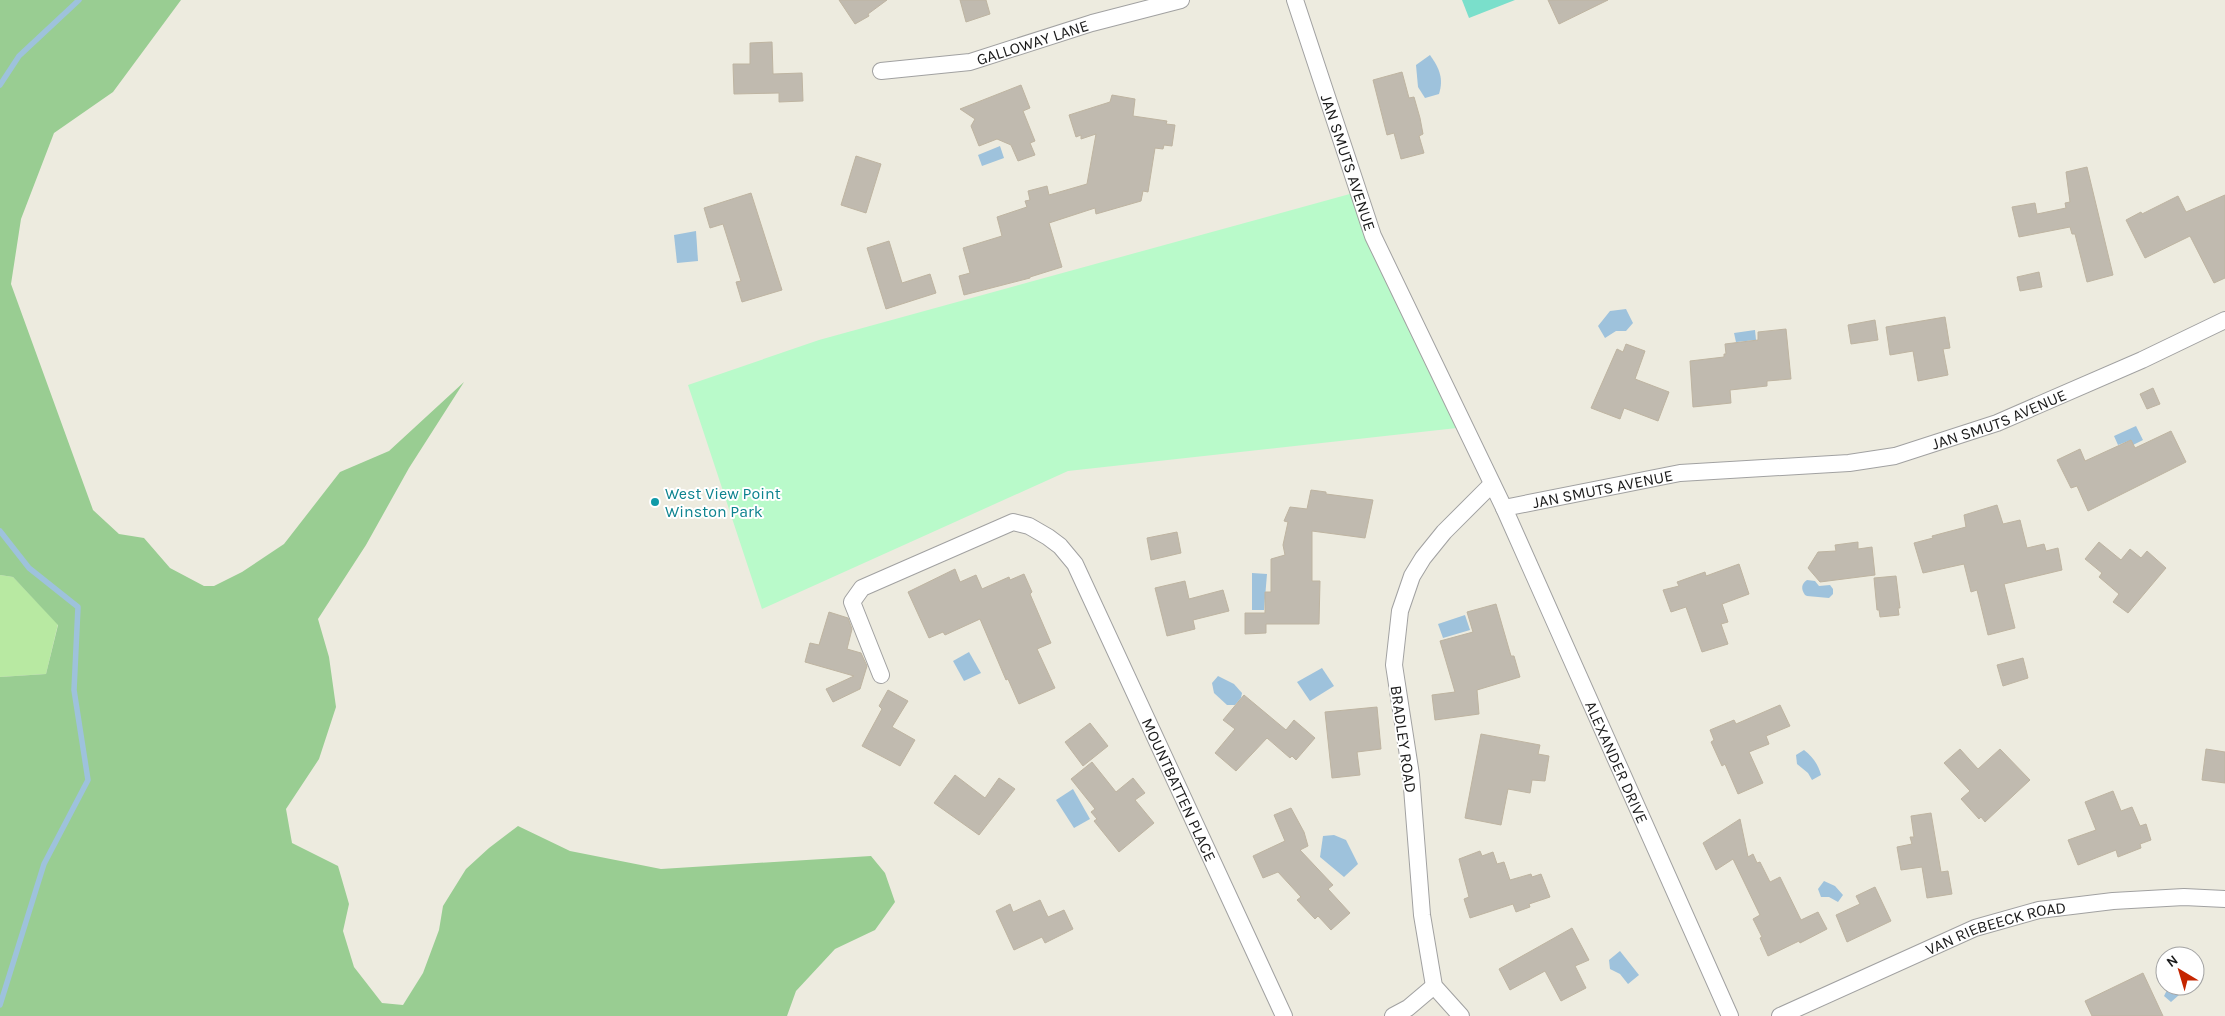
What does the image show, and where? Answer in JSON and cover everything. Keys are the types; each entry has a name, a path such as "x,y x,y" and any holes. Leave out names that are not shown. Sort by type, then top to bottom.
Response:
{"street":[{"name":"GALLOWAY LANE","path":"881,72 970,62 1092,23 1181,0"},
{"name":"JAN SMUTS AVENUE","path":"1295,0 1372,236 1504,508 1680,473 1849,463 1895,456 1997,423 2142,360 2225,320"},
{"name":"BRADLEY ROAD","path":"1434,986 1422,915 1410,775 1394,665 1396,632 1404,596 1423,558 1444,532 1492,484"},
{"name":"ALEXANDER DRIVE","path":"1504,508 1730,1016"},
{"name":"MOUNTBATTEN PLACE","path":"881,675 852,602 862,588 1013,522 1029,526 1060,546 1075,564 1284,1016"},
{"name":"VAN RIEBEECK ROAD","path":"1780,1016 1975,928 2039,910 2113,901 2184,898 2225,899"},
{"path":"1393,1016 1408,1008 1434,986 1461,1016"}],"green space":[{"path":"0,0 181,0 113,92 54,133 21,219 11,284 93,510 119,534 144,538 170,568 204,586 214,586 242,572 284,544 340,472 389,451 464,382 409,468 366,545 318,619 329,657 336,707 319,759 286,809 292,843 338,866 349,904 343,931 354,967 382,1003 403,1005 423,973 439,930 443,906 466,869 489,848 518,826 570,851 661,869 871,856 885,873 895,902 875,930 835,949 796,991 787,1016 0,1016 0,677 46,674 58,625 13,577 0,575"},
{"path":"1357,192 1466,427 1068,471 762,609 688,385 819,340"},
{"path":"0,575 13,577 58,624 46,674 0,677"}],"shaded area":[{"path":"1462,0 1515,0 1469,18"},
{"path":"1430,55 1440,73 1441,83 1439,94 1425,98 1418,87 1416,65"},
{"path":"1000,146 1004,158 982,166 978,155"},
{"path":"696,231 698,261 677,263 674,235"},
{"path":"1626,309 1633,323 1626,331 1616,331 1605,338 1598,326 1610,311"},
{"path":"1755,330 1756,340 1736,342 1734,333"},
{"path":"2136,426 2143,440 2133,445 2131,440 2118,445 2114,436"},
{"path":"1252,573 1267,574 1264,610 1252,610"},
{"path":"1807,580 1815,581 1819,586 1830,585 1833,589 1833,594 1829,598 1805,595 1802,587"},
{"path":"1465,615 1470,630 1443,638 1438,624"},
{"path":"969,652 981,673 964,681 953,661"},
{"path":"1322,668 1334,686 1310,701 1297,682"},
{"path":"1218,676 1234,684 1242,693 1241,698 1235,705 1227,705 1214,693 1212,683"},
{"path":"1804,750 1815,761 1821,775 1812,780 1808,773 1797,764 1796,755"},
{"path":"1073,789 1090,819 1074,828 1056,800"},
{"path":"1334,835 1346,840 1358,864 1344,877 1320,857 1323,836"},
{"path":"1824,881 1835,886 1843,895 1838,902 1829,897 1821,897 1818,889"},
{"path":"1620,951 1639,975 1628,984 1620,974 1610,969 1609,960"},
{"path":"2164,996 2178,996 2171,1002"}],"building":[{"path":"839,0 887,0 868,14 869,16 855,24"},
{"path":"960,0 986,0 990,14 966,22"},
{"path":"1548,0 1608,0 1559,24"},
{"path":"772,42 773,74 802,73 803,101 779,102 779,93 734,94 733,64 750,64 750,43"},
{"path":"1402,72 1409,98 1414,97 1420,118 1423,134 1419,136 1424,153 1401,159 1394,133 1387,135 1373,80"},
{"path":"1021,85 1030,108 1023,111 1035,141 1030,143 1035,155 1018,161 1011,145 997,139 979,146 971,126 975,119 960,109"},
{"path":"1112,95 1135,99 1133,116 1167,121 1166,124 1175,125 1172,146 1164,145 1163,149 1155,148 1148,192 1143,191 1141,201 1096,214 1095,208 1049,223 1062,267 1030,278 964,295 959,276 970,273 963,248 1002,236 997,217 1027,207 1025,201 1030,200 1028,191 1047,186 1049,195 1087,184 1096,134 1081,139 1081,135 1076,137 1069,115 1110,102"},
{"path":"856,156 881,164 866,213 841,205"},
{"path":"2087,167 2113,275 2087,282 2075,234 2072,234 2070,227 2019,237 2012,207 2035,203 2037,214 2066,208 2065,203 2070,202 2066,172"},
{"path":"751,193 782,290 742,302 736,282 741,281 723,224 710,228 704,208"},
{"path":"2225,195 2225,278 2214,283 2190,236 2145,258 2126,220 2178,196 2186,212"},
{"path":"889,241 902,283 930,274 936,293 886,309 867,248"},
{"path":"2039,272 2042,287 2020,291 2017,277"},
{"path":"1945,317 1950,348 1943,349 1948,375 1918,381 1913,351 1890,355 1886,327"},
{"path":"1875,320 1878,340 1851,344 1848,325"},
{"path":"1786,329 1791,379 1767,381 1767,386 1730,390 1731,403 1693,407 1690,361 1724,357 1724,354 1726,354 1725,344 1758,340 1758,332"},
{"path":"1626,344 1645,351 1635,379 1669,392 1658,421 1624,408 1620,419 1591,408 1617,349 1623,352"},
{"path":"2153,388 2160,404 2147,409 2140,394"},
{"path":"2171,431 2186,462 2088,511 2077,486 2071,488 2057,460 2080,449 2085,461 2131,440 2135,448"},
{"path":"1311,490 1326,492 1326,494 1373,500 1365,538 1312,531 1312,581 1320,581 1319,624 1266,624 1266,633 1245,634 1245,613 1265,613 1265,592 1271,592 1271,559 1285,555 1283,545 1288,522 1284,521 1290,507 1307,509"},
{"path":"1997,505 2003,524 2020,520 2027,548 2044,544 2046,551 2058,548 2062,570 2004,584 2015,628 1988,635 1977,590 1971,592 1964,564 1923,573 1914,543 1966,527 1964,515"},
{"path":"1177,532 1181,553 1151,560 1147,538"},
{"path":"1858,542 1858,549 1872,547 1875,575 1820,582 1808,568 1818,552 1836,551 1835,545"},
{"path":"2099,542 2121,560 2130,549 2141,558 2147,551 2166,568 2128,613 2113,602 2119,594 2099,577 2102,573 2085,559"},
{"path":"1739,564 1749,594 1722,604 1728,622 1721,624 1728,644 1702,652 1686,607 1671,612 1663,590 1679,586 1677,582 1705,572 1706,576"},
{"path":"955,569 960,582 976,575 982,589 1009,577 1010,580 1024,574 1032,592 1030,594 1051,643 1037,649 1055,688 1019,704 1008,679 1006,680 980,619 945,635 943,632 929,638 908,592"},
{"path":"1896,576 1900,608 1898,608 1899,615 1880,617 1879,610 1877,610 1874,578"},
{"path":"1185,581 1189,599 1223,590 1229,611 1193,620 1195,629 1167,636 1155,588"},
{"path":"1496,604 1511,656 1514,656 1520,677 1477,690 1479,714 1435,720 1432,695 1455,692 1440,641 1473,632 1467,612"},
{"path":"829,612 848,618 852,629 847,649 861,653 867,666 860,689 833,702 826,689 854,676 805,662 810,643 819,645"},
{"path":"2023,658 2028,678 2003,686 1997,665"},
{"path":"888,690 908,701 892,727 915,740 900,766 862,746 882,709 879,706"},
{"path":"1244,695 1286,730 1294,720 1315,738 1296,760 1292,756 1290,758 1267,738 1236,771 1215,753 1235,729 1223,720"},
{"path":"1780,705 1790,726 1766,736 1769,744 1749,752 1763,783 1738,794 1725,764 1722,766 1711,742 1714,740 1710,730 1734,720 1736,724"},
{"path":"1377,707 1381,749 1357,752 1360,775 1332,778 1325,712"},
{"path":"1090,723 1108,746 1083,766 1065,742"},
{"path":"1481,734 1540,745 1538,754 1549,756 1545,781 1532,780 1530,793 1508,789 1501,825 1465,818"},
{"path":"1960,749 1978,769 2000,749 2030,780 1985,822 1981,817 1979,819 1961,799 1970,791 1944,763"},
{"path":"2206,749 2225,752 2225,783 2202,780"},
{"path":"1092,762 1116,792 1133,778 1145,793 1135,800 1154,823 1119,852 1094,821 1097,819 1091,812 1095,809 1071,779"},
{"path":"955,775 985,798 999,778 1015,789 979,835 934,803"},
{"path":"2113,791 2121,811 2132,807 2140,826 2146,824 2151,840 2140,844 2141,848 2118,857 2116,850 2078,865 2068,840 2096,830 2085,802"},
{"path":"1291,808 1304,832 1308,846 1300,850 1333,885 1328,889 1350,913 1331,930 1318,916 1315,919 1297,900 1301,897 1278,872 1263,878 1253,856 1285,841 1274,815"},
{"path":"1931,813 1941,872 1948,871 1952,894 1927,898 1922,867 1901,870 1897,847 1912,844 1910,837 1914,837 1911,816"},
{"path":"1740,819 1748,857 1753,854 1757,863 1760,862 1770,882 1780,877 1801,920 1818,912 1827,929 1768,956 1760,938 1762,937 1753,919 1760,915 1733,859 1716,870 1703,843"},
{"path":"1480,851 1482,856 1493,852 1497,864 1504,862 1510,880 1531,874 1532,877 1541,874 1550,897 1529,904 1530,907 1516,912 1513,904 1470,918 1464,899 1469,897 1459,859"},
{"path":"1875,887 1891,921 1847,942 1836,915 1860,904 1856,896"},
{"path":"1040,900 1048,917 1064,910 1073,929 1045,943 1042,937 1014,950 996,911 1010,904 1013,912"},
{"path":"1572,928 1589,960 1575,966 1586,988 1561,1001 1545,971 1510,990 1499,969"},
{"path":"2143,973 2163,1016 2092,1016 2085,1001"}],"waterway":[{"path":"0,85 19,56 79,0"},
{"path":"0,531 29,568 78,607 74,690 88,780 44,864 0,1005"}],"place":[{"name":"West View Point Winston Park","path":"655,502"}]}
